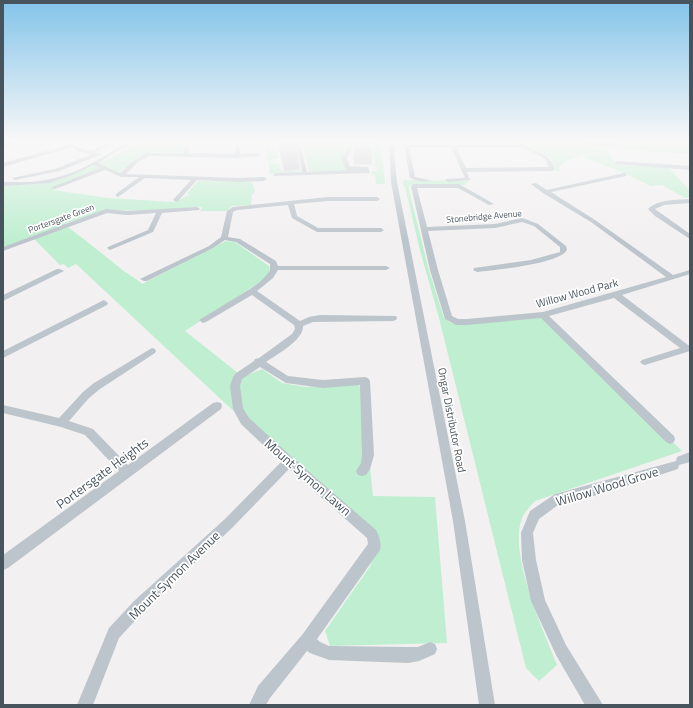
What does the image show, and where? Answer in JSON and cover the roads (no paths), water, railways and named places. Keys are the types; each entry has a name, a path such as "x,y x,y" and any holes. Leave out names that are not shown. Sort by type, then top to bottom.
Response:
{"street":[{"path":"4,181 27,178 44,173"},
{"path":"4,181 50,180 68,173"},
{"path":"53,188 92,173"},
{"path":"117,173 121,175 143,177 238,180 264,179"},
{"path":"276,175 304,173"},
{"name":"Ongar Distributor Road","path":"393,173 460,521 487,705"},
{"path":"412,173 413,178 420,180 453,181 468,179 465,173"},
{"path":"545,192 624,176"},
{"path":"118,194 143,177"},
{"path":"176,200 195,179"},
{"path":"424,229 414,186 416,185 440,184 458,186 491,204"},
{"path":"534,184 594,221 671,277"},
{"path":"144,279 211,247 224,238 231,209 328,199 377,199"},
{"path":"690,201 667,204 651,209 657,215 690,237"},
{"path":"291,203 294,216 317,230 381,230"},
{"name":"Portersgate Green","path":"3,249 106,211 127,213 198,209"},
{"path":"110,248 150,231 160,211"},
{"name":"Stonebridge Avenue","path":"424,229 495,226 522,220 536,225 563,246 564,250 562,253 532,262 477,270"},
{"name":"Willow Wood Park","path":"424,229 447,316 456,322 543,315 690,272"},
{"path":"203,320 252,291 269,278 274,272 275,268 273,263 238,240 224,238"},
{"path":"275,268 386,268"},
{"path":"3,298 60,271"},
{"path":"252,291 298,325 306,321 320,318 393,318"},
{"path":"616,294 688,348"},
{"path":"3,355 104,303"},
{"path":"543,315 670,439"},
{"name":"Mount Symon Lawn","path":"256,705 264,692 307,640 375,545 372,534 289,462 245,421 238,409 235,386 238,377 258,361 296,336 299,329 298,325"},
{"path":"645,362 688,348"},
{"path":"61,423 86,395 97,386 152,351"},
{"path":"258,361 286,379 323,384 365,381 368,455 366,465 362,471"},
{"name":"Portersgate Heights","path":"3,563 217,406"},
{"path":"3,409 61,423 89,432 127,472"},
{"name":"Willow Wood Grove","path":"596,705 587,695 561,650 538,601 529,560 527,533 534,515 555,500 601,488 681,461"},
{"name":"Mount Symon Avenue","path":"85,705 114,633 139,606 229,523 289,462"},
{"path":"307,640 315,648 329,653 408,655 419,654 430,649"}]}
